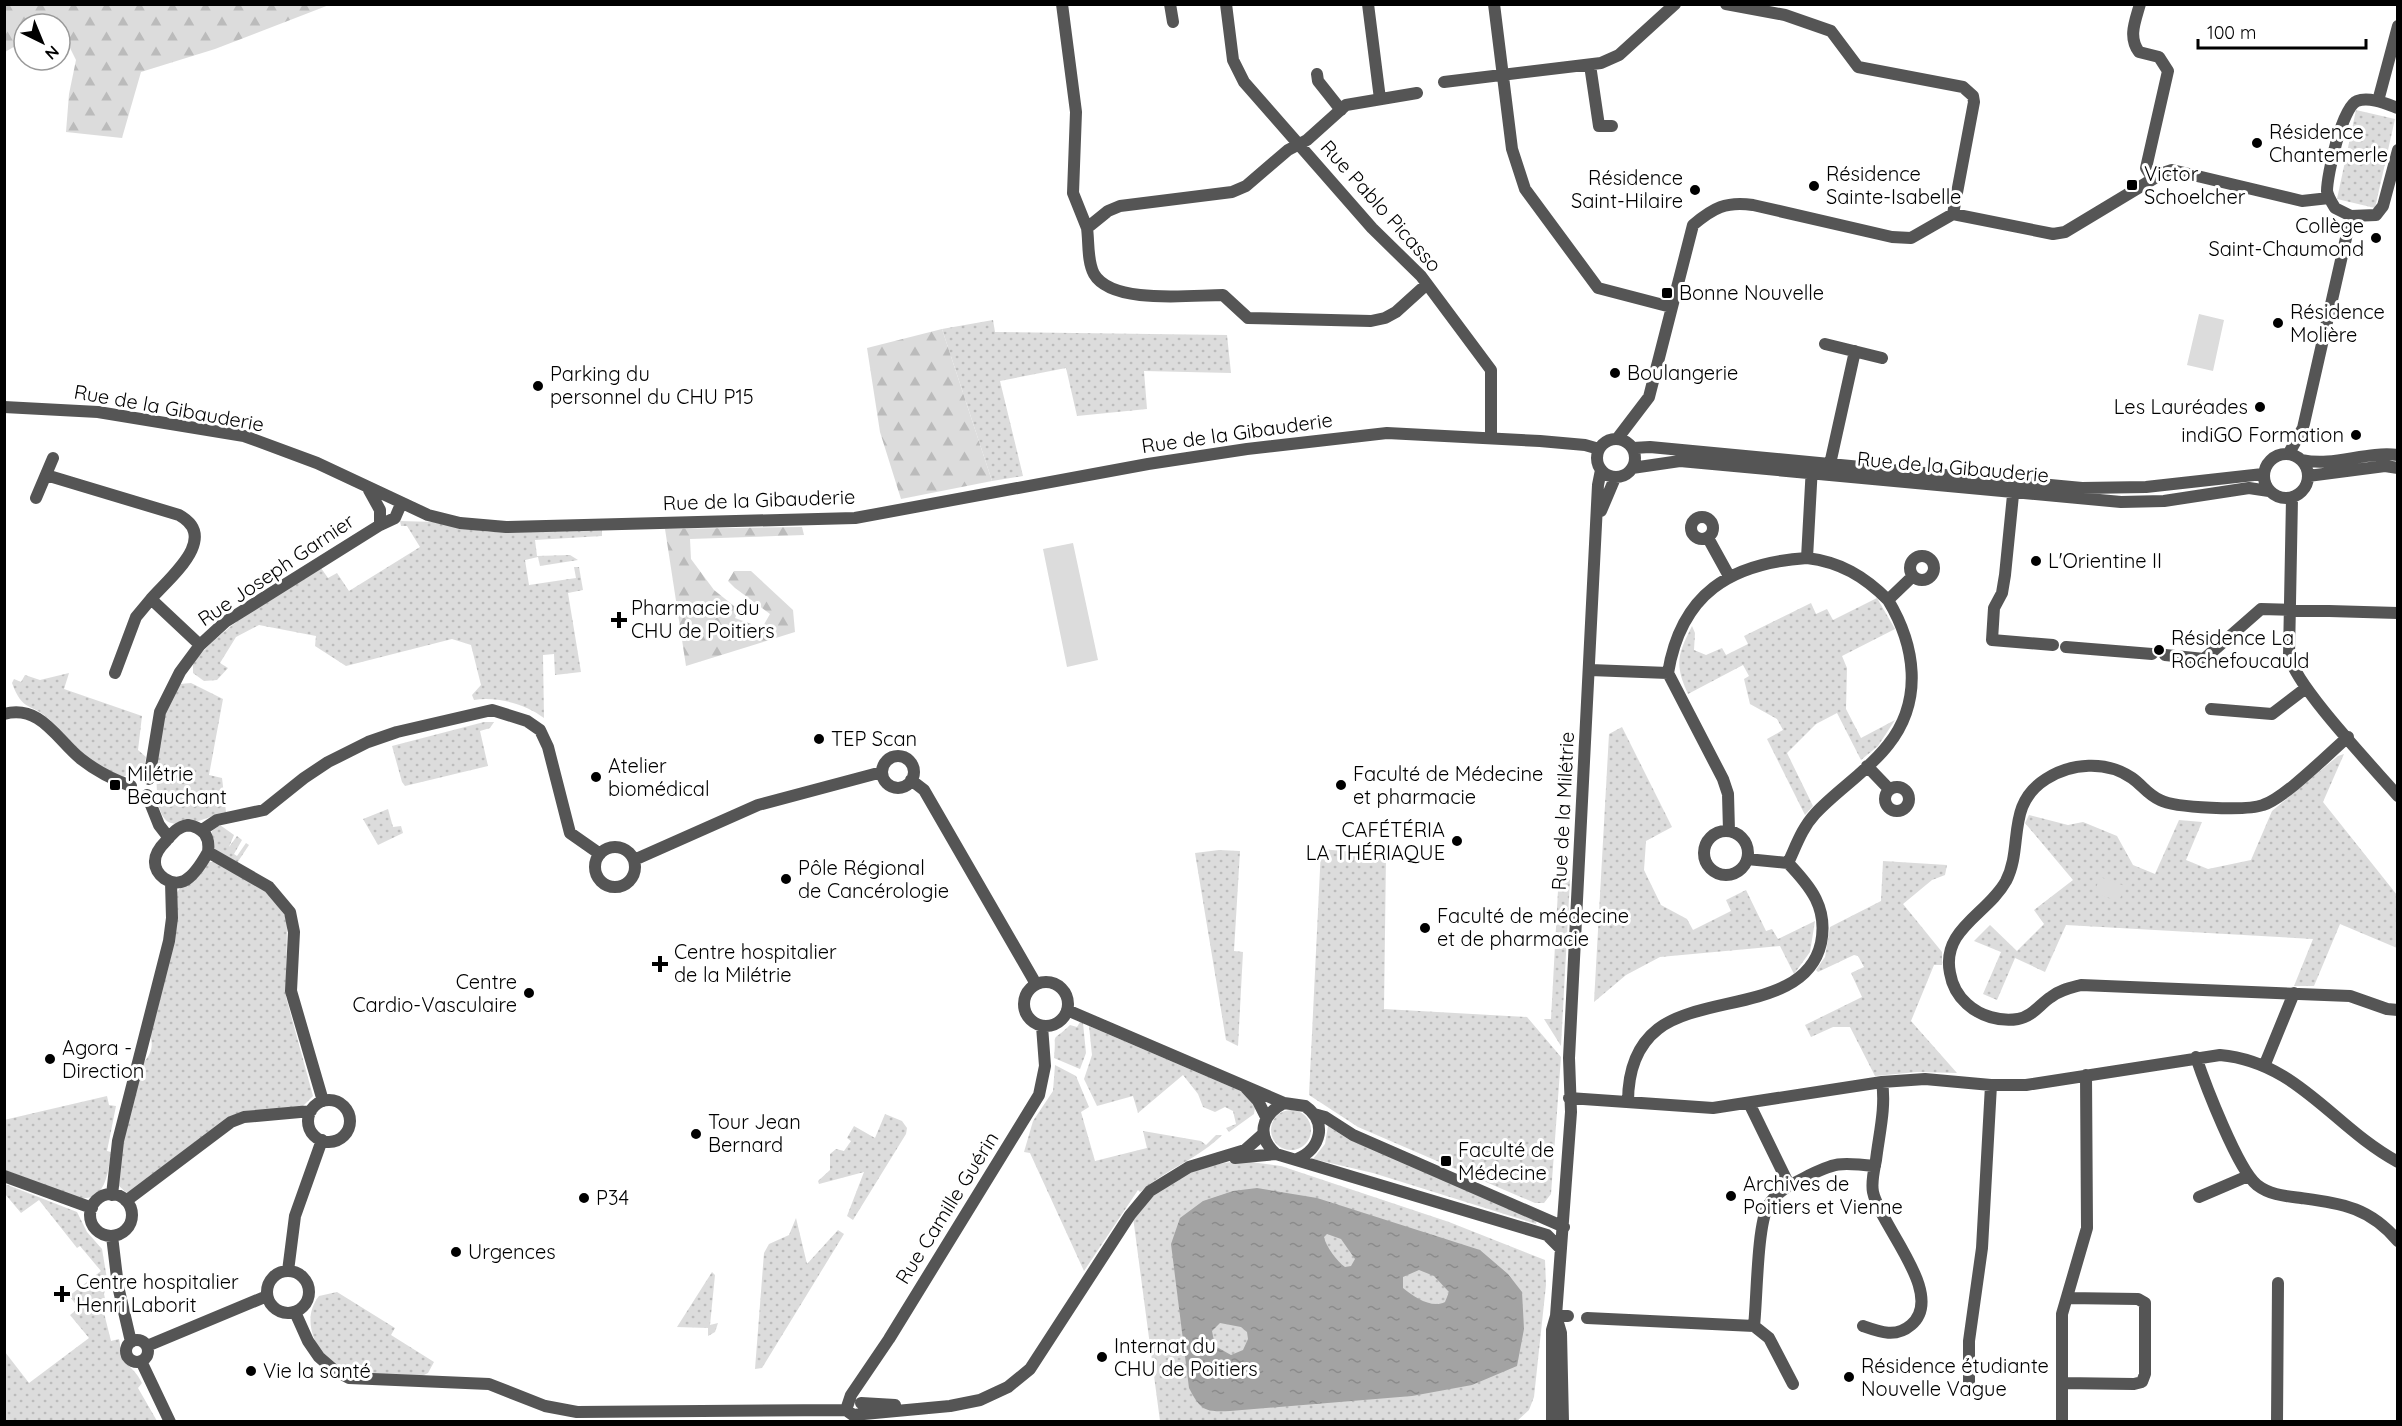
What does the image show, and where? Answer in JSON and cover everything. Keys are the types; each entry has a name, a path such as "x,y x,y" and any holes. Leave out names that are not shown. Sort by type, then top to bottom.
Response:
{"street":[{"path":"1062,4 1077,112 1073,193 1087,228 1091,267 1104,285 1121,293 1223,295 1248,318 1371,321 1385,318 1427,284"},
{"path":"1170,4 1173,22"},
{"name":"Rue Pablo Picasso","path":"1226,4 1237,72 1372,228 1427,284 1491,370 1491,438"},
{"path":"1368,4 1380,99"},
{"path":"1494,4 1512,149 1521,178 1531,198 1598,288 1671,307"},
{"path":"1444,82 1590,65 1610,60 1619,55 1675,4"},
{"path":"1726,4 1785,15 1831,31 1837,35 1858,68 1969,90 1974,102 1953,214"},
{"path":"2140,4 2132,38 2134,45 2139,52 2159,57 2168,71 2146,168 2154,179"},
{"path":"2378,101 2397,26"},
{"path":"1590,65 1599,126 1612,126"},
{"path":"1317,74 1318,81 1341,110"},
{"path":"1087,228 1108,211 1120,206 1232,192 1246,186 1346,105 1417,93"},
{"path":"2397,108 2378,101 2358,100 2350,106 2344,118 2330,175 2329,198 2335,208 2351,216 2367,217 2379,212 2397,156"},
{"path":"1617,439 1649,397 1693,225 1722,205 1734,202 1753,205 1892,237 1911,238 1953,214 2053,234 2076,227 2172,170 2302,201 2329,198"},
{"path":"2289,453 2303,428 2351,216"},
{"path":"1826,344 1882,358"},
{"path":"1830,464 1855,351"},
{"name":"Rue de la Gibauderie","path":"4,407 98,412 244,436 286,450 397,503 428,515 460,523 506,527 836,520 1247,449 1387,433 1584,445 1599,449"},
{"path":"1617,439 1633,448 1635,462 1625,475 1616,478 1601,470 1597,456 1599,449 1606,441 1617,439"},
{"name":"Rue de la Gibauderie","path":"1633,448 1650,447 1812,468 2014,487 2122,488 2263,474"},
{"path":"2302,460 2308,476 2304,489 2292,498 2280,498 2270,491 2263,474 2265,467 2275,456 2289,453 2302,460 2319,463 2377,454 2397,455"},
{"path":"36,498 53,458"},
{"name":"Rue de la Gibauderie","path":"1632,468 1680,461 1812,468 1830,464 2121,502 2164,501 2250,488 2270,491"},
{"path":"2308,476 2385,466 2397,468"},
{"path":"1807,558 1812,468"},
{"name":"Rue de la Milétrie","path":"1563,1422 1561,1249 1564,1227 1569,1058 1601,470"},
{"path":"46,475 179,515 192,525 196,534 193,551 136,617 115,673"},
{"name":"Rue de la Milétrie","path":"1597,524 1602,504 1616,478"},
{"path":"2014,487 2002,593 1994,608 1992,640 2152,654"},
{"path":"368,488 380,510 380,525"},
{"path":"2292,498 2291,665 2306,688 2397,796"},
{"path":"380,525 397,503"},
{"path":"395,518 397,503"},
{"name":"Rue Joseph Garnier","path":"149,779 160,712 180,672 200,645 225,622 380,525 395,518 428,515"},
{"path":"1708,538 1729,576"},
{"path":"1729,831 1728,794 1723,779 1668,673 1677,639 1690,613 1707,594 1729,576 1771,561 1807,558 1843,566 1859,574 1888,600 1898,617 1911,652 1912,689 1899,729 1888,745 1814,814 1802,832 1788,863"},
{"path":"1888,600 1913,576"},
{"path":"151,599 200,645"},
{"path":"2165,655 2204,659 2261,609 2397,613"},
{"path":"1590,670 1668,673"},
{"path":"2211,709 2272,714 2306,688"},
{"path":"202,830 217,820 264,810 328,762 368,742 398,732 492,710 527,721 540,730 548,747 570,833 600,854"},
{"path":"4,714 24,712 40,718 84,761 131,786"},
{"path":"2348,737 2263,806 2248,808 2167,803 2149,794 2129,776 2106,768 2076,766 2044,780 2024,802 2015,832 2012,866 2007,879 1990,902 1959,931 1952,943 1948,956 1950,976 1962,1000 1982,1015 2007,1020 2027,1016 2053,995 2081,985 2350,996 2387,1009 2397,1010"},
{"path":"634,860 758,805 882,771 889,759 903,757 912,766 911,780 903,787 893,787 885,781 882,771"},
{"path":"1867,766 1889,789"},
{"path":"911,780 924,790 1036,984"},
{"path":"147,795 159,825 169,838"},
{"path":"188,825 202,830 207,836 208,852 190,876 184,881 171,882 159,874 154,861 156,854 180,826 188,825"},
{"path":"1729,831 1744,841 1748,859 1740,870 1727,875 1720,874 1708,866 1705,860 1706,845 1715,834 1729,831"},
{"path":"616,846 627,850 634,860 635,871 630,880 614,887 598,877 595,865 600,854 616,846"},
{"path":"208,852 269,886 290,912 294,932 291,991 323,1101"},
{"path":"1628,1102 1628,1085 1635,1059 1641,1047 1660,1028 1682,1017 1782,988 1794,982 1810,967 1822,938 1822,913 1815,894 1788,863 1748,859"},
{"path":"111,1195 120,1131 171,930 171,882"},
{"path":"1049,982 1061,987 1068,998 1067,1010 1060,1021 1042,1026 1030,1020 1024,1008 1026,995 1036,984 1049,982"},
{"path":"2265,1064 2294,993"},
{"path":"1067,1010 1284,1103 1299,1103 1314,1114 1353,1135 1564,1227"},
{"name":"Rue Camille Guérin","path":"854,1406 1039,1095 1045,1066 1042,1026"},
{"path":"1569,1098 1713,1108 1882,1082 1925,1079 1991,1085 2026,1084 2196,1057 2241,1057 2265,1064 2300,1086 2356,1135 2397,1162"},
{"path":"2196,1057 2248,1176 2269,1192 2351,1207 2369,1214 2384,1225 2397,1241"},
{"path":"2062,1422 2062,1314 2087,1228 2086,1075"},
{"path":"1863,1326 1882,1333 1900,1332 1917,1319 1922,1306 1921,1291 1875,1198 1872,1185 1884,1099 1882,1082"},
{"path":"1969,1382 1969,1341 1982,1248 1991,1085"},
{"path":"295,1312 308,1341 319,1357 339,1374 356,1379 489,1384 545,1406 577,1412 854,1406 920,1408 980,1400 1021,1378 1047,1347 1139,1203 1150,1191 1176,1173 1245,1150 1263,1134 1266,1117 1258,1101 1245,1087"},
{"path":"126,1201 231,1122 244,1117 311,1111 323,1101 341,1104 350,1120 347,1131 339,1139 322,1140 309,1128 311,1111"},
{"path":"1749,1102 1789,1185"},
{"path":"1266,1117 1284,1103"},
{"path":"1297,1159 1313,1150 1318,1141 1318,1123 1314,1114"},
{"path":"1263,1134 1276,1154"},
{"path":"288,1271 295,1216 322,1140"},
{"path":"1216,1159 1276,1154 1297,1159 1547,1235 1561,1249"},
{"path":"1754,1326 1765,1214 1776,1195 1789,1185 1831,1164 1844,1162 1875,1166"},
{"path":"4,1176 92,1208"},
{"path":"2199,1197 2248,1176"},
{"path":"111,1195 126,1201 131,1211 131,1222 124,1232 112,1236 96,1230 91,1219 92,1208 99,1198 111,1195"},
{"path":"1472,1212 1485,1211 1547,1231 1564,1227"},
{"path":"112,1236 118,1286 131,1342 127,1348 127,1355 131,1360 141,1361"},
{"path":"288,1271 301,1275 309,1287 307,1301 295,1312 280,1312 274,1308 267,1296 267,1288 274,1276 288,1271"},
{"path":"2277,1422 2278,1283"},
{"path":"147,1346 267,1296"},
{"path":"2062,1383 2134,1384 2142,1382 2145,1374 2147,1307 2142,1300 2067,1298"},
{"name":"Rue de la Milétrie","path":"1552,1422 1552,1330 1562,1316"},
{"path":"1587,1317 1754,1326 1769,1338 1792,1384"},
{"path":"131,1342 140,1341 147,1346"},
{"path":"141,1361 147,1354 147,1346"},
{"path":"141,1361 172,1422"},
{"path":"1542,1422 1551,1363"}],"green space":[{"path":"5,4 329,4 215,49 141,72 122,138 66,132 69,94 76,60 72,52 72,12 12,12 12,48 5,52"},
{"path":"2356,110 2395,119 2375,208 2337,199"},
{"path":"2199,314 2224,320 2213,371 2187,365"},
{"path":"993,320 995,332 1227,335 1231,373 1144,371 1147,409 1077,416 1066,368 1000,381 1023,476 992,481 942,329"},
{"path":"942,329 992,481 901,499 880,432 867,348"},
{"path":"400,521 434,522 488,532 602,529 602,536 535,540 537,556 570,555 578,560 540,566 538,557 525,560 529,585 576,578 574,567 579,567 583,590 568,593 581,672 555,675 554,654 543,655 544,718 511,702 492,699 474,700 472,695 481,685 471,645 452,639 346,666 315,646 316,636 259,625 236,637 220,663 228,668 217,680 204,681 193,673 193,663 206,648 236,622 321,568 328,578 337,573 349,591 420,547 407,526 401,526"},
{"path":"802,527 804,535 690,539 691,559 714,590 739,610 735,618 762,628 770,614 728,581 734,571 751,571 793,610 795,632 686,666 665,529"},
{"path":"1073,543 1098,660 1067,667 1043,549"},
{"path":"1877,598 1895,629 1842,656 1847,668 1846,709 1861,738 1895,720 1878,746 1861,760 1837,713 1816,724 1787,753 1813,806 1805,815 1767,739 1783,730 1777,719 1750,704 1744,679 1749,676 1743,665 1688,694 1679,667 1681,652 1692,626 1695,633 1694,650 1706,655 1722,648 1726,655 1748,644 1744,636 1811,603 1816,614 1827,609 1833,620"},
{"path":"69,673 64,689 142,716 138,750 146,757 144,767 123,777 95,762 81,752 43,714 24,703 12,683 14,679 21,682 25,675 40,680"},
{"path":"191,683 223,699 209,775 222,778 226,812 192,823 178,824 171,823 163,817 159,805 158,752 168,702 180,684"},
{"path":"484,722 494,722 490,728 480,731 488,766 405,786 392,746"},
{"path":"1622,727 1672,827 1646,841 1644,870 1661,905 1687,919 1693,930 1731,911 1726,900 1746,890 1766,931 1772,929 1778,939 1815,921 1810,952 1794,974 1780,946 1660,957 1626,975 1594,1002 1609,734"},
{"path":"2344,754 2323,802 2397,895 2397,948 2340,924 2314,986 2294,986 2313,939 2066,925 2045,972 2015,958 1997,1000 1983,994 2001,952 1974,941 1990,925 2017,951 2044,924 2034,910 2073,880 2025,823 2029,815 2068,825 2083,822 2117,836 2133,865 2155,874 2179,820 2202,822 2186,860 2208,869 2251,860 2272,811 2338,756"},
{"path":"388,809 393,827 401,826 403,833 378,845 363,819"},
{"path":"220,825 234,835 229,847 237,836 242,840 234,854 237,856 246,843 249,845 237,863 217,851 212,843 212,831"},
{"path":"1321,849 1386,855 1384,1009 1527,1017 1561,1057 1551,1194 1544,1203 1535,1203 1358,1127 1309,1095"},
{"path":"1219,850 1240,851 1234,951 1243,952 1238,1046 1226,1040 1195,853"},
{"path":"1883,861 1947,865 1945,875 1932,880 1903,904 1942,952 1942,965 1934,965 1911,1021 1957,1073 1917,1072 1875,1076 1850,1027 1833,1027 1811,1037 1805,1025 1862,997 1851,973 1864,967 1858,956 1854,955 1818,972 1816,970 1825,957 1830,927 1881,901"},
{"path":"208,862 215,862 270,894 287,919 286,997 313,1096 302,1107 239,1114 127,1193 119,1186 119,1160 142,1064 151,1050 150,1034 176,894 182,885"},
{"path":"1559,872 1570,880 1561,1046 1544,1019 1551,1019"},
{"path":"2100,877 2125,886 2119,901 2094,893"},
{"path":"1080,1022 1083,1023 1086,1053 1080,1069 1054,1058 1055,1038 1070,1025 1077,1027"},
{"path":"1089,1026 1243,1092 1255,1107 1254,1114 1229,1132 1226,1128 1236,1124 1233,1111 1225,1107 1215,1112 1203,1107 1198,1094 1183,1075 1138,1113 1133,1096 1097,1106 1084,1079 1092,1055"},
{"path":"1055,1065 1076,1076 1089,1107 1081,1112 1095,1161 1147,1148 1143,1131 1201,1141 1206,1145 1216,1135 1222,1135 1204,1150 1140,1192 1138,1190 1084,1271 1030,1153 1024,1152 1033,1121 1053,1091"},
{"path":"107,1096 109,1105 116,1106 107,1151 111,1152 109,1169 104,1184 95,1195 78,1198 5,1170 4,1120"},
{"path":"1291,1110 1299,1111 1305,1116 1310,1122 1310,1138 1305,1144 1299,1149 1291,1150 1283,1149 1277,1144 1272,1138 1271,1130 1272,1122 1277,1116 1283,1111"},
{"path":"885,1114 902,1121 907,1128 906,1134 853,1220 847,1216 864,1172 819,1184 818,1181 830,1170 830,1154 836,1149 844,1151 851,1141 847,1138 854,1126 875,1138"},
{"path":"1328,1126 1348,1139 1537,1219 1536,1224 1373,1173 1313,1159 1325,1144"},
{"path":"1242,1161 1281,1166 1449,1222 1545,1260 1546,1285 1534,1397 1529,1410 1516,1422 1160,1421 1133,1217 1155,1193 1181,1177 1210,1166"},
{"path":"5,1184 77,1212 87,1232 102,1249 107,1279 104,1294 108,1312 104,1313 111,1341 119,1339 123,1358 142,1383 138,1388 157,1421 5,1421 5,1352 29,1383 89,1338 70,1315 79,1308 69,1296 101,1271 80,1246 77,1248 39,1200 21,1213 5,1194"},
{"path":"796,1218 807,1264 838,1230 844,1234 762,1368 755,1369 764,1253 769,1244 789,1235"},
{"path":"712,1272 715,1275 710,1325 718,1323 715,1332 708,1336 708,1328 677,1327"},
{"path":"337,1292 395,1328 391,1335 434,1362 428,1373 422,1376 353,1374 328,1359 320,1350 315,1339 311,1328 311,1317 313,1306 319,1296"}],"water":[{"path":"1257,1188 1317,1198 1480,1250 1508,1274 1522,1292 1524,1329 1517,1366 1472,1385 1412,1396 1230,1411 1209,1410 1201,1406 1189,1388 1171,1244 1180,1218 1203,1201 1233,1191","holes":["1327,1234 1341,1239 1355,1259 1351,1266 1345,1267 1332,1254 1324,1237","1419,1270 1434,1276 1449,1292 1445,1302 1434,1304 1418,1298 1403,1288 1403,1277","1220,1323 1241,1327 1247,1332 1248,1339 1243,1350 1231,1355 1215,1346 1212,1331"]}],"place":[{"name":"Résidence Chantemerle","path":"2257,143"},
{"name":"Victor Schoelcher","path":"2132,185"},
{"name":"Résidence Sainte-Isabelle","path":"1814,186"},
{"name":"Résidence Saint-Hilaire","path":"1695,190"},
{"name":"Collège Saint-Chaumond","path":"2376,238"},
{"name":"Bonne Nouvelle","path":"1667,293"},
{"name":"Résidence Molière","path":"2278,323"},
{"name":"Boulangerie","path":"1615,373"},
{"name":"Parking du personnel du CHU P15","path":"538,386"},
{"name":"Les Lauréades","path":"2260,407"},
{"name":"indiGO Formation","path":"2356,435"},
{"name":"L'Orientine II","path":"2036,561"},
{"name":"Pharmacie du CHU de Poitiers","path":"619,620"},
{"name":"Résidence La Rochefoucauld","path":"2159,650"},
{"name":"TEP Scan","path":"819,739"},
{"name":"Atelier biomédical","path":"596,777"},
{"name":"Milétrie Beauchant","path":"115,785"},
{"name":"Faculté de Médecine et pharmacie","path":"1341,785"},
{"name":"CAFÉTÉRIA LA THÉRIAQUE","path":"1457,841"},
{"name":"Pôle Régional de Cancérologie","path":"786,879"},
{"name":"Faculté de médecine et de pharmacie","path":"1425,928"},
{"name":"Centre hospitalier de la Milétrie","path":"660,964"},
{"name":"Centre Cardio-Vasculaire","path":"529,993"},
{"name":"Agora - Direction","path":"50,1059"},
{"name":"Tour Jean Bernard","path":"696,1134"},
{"name":"Faculté de Médecine","path":"1446,1161"},
{"name":"Archives de Poitiers et Vienne","path":"1731,1196"},
{"name":"P34","path":"584,1198"},
{"name":"Urgences","path":"456,1252"},
{"name":"Centre hospitalier Henri Laborit","path":"62,1294"},
{"name":"Internat du CHU de Poitiers","path":"1102,1357"},
{"name":"Vie la santé","path":"251,1371"},
{"name":"Résidence étudiante Nouvelle Vague","path":"1849,1377"}]}
